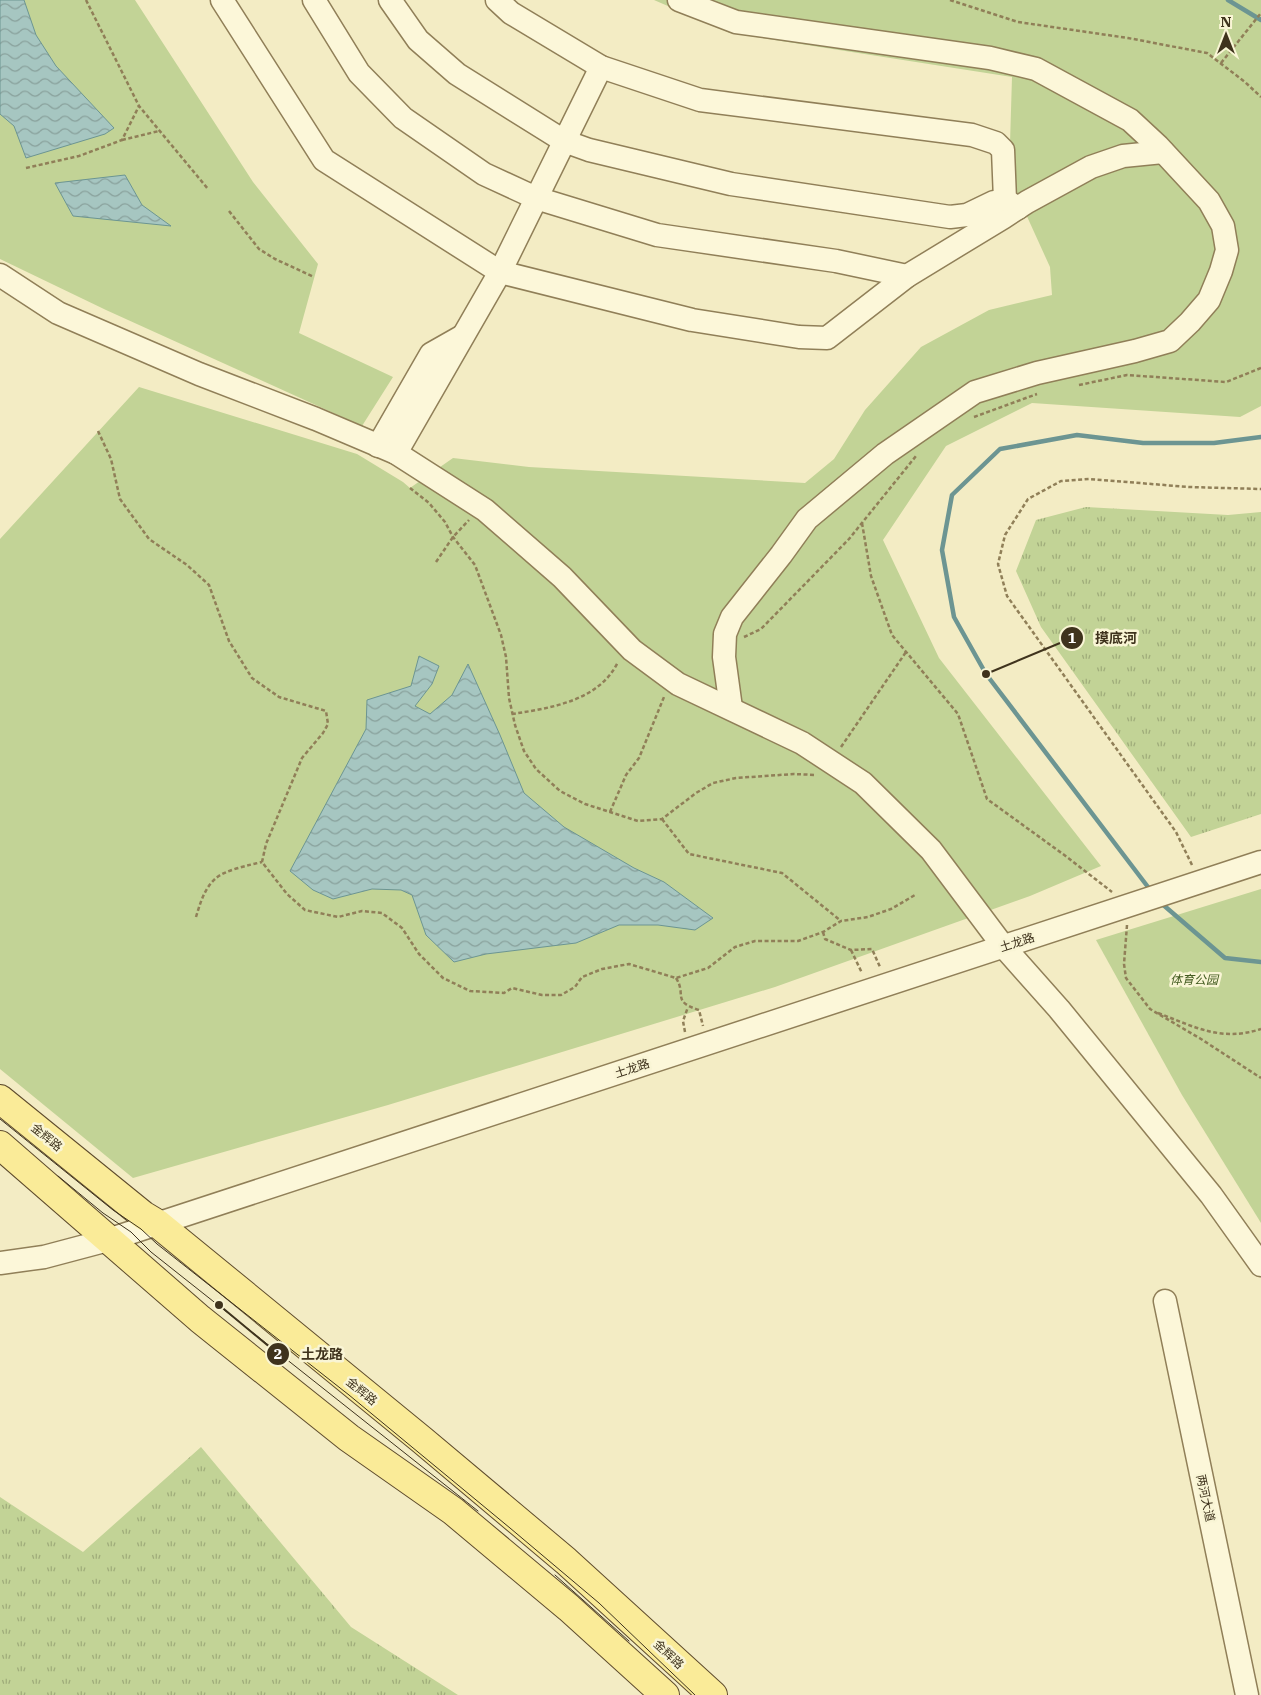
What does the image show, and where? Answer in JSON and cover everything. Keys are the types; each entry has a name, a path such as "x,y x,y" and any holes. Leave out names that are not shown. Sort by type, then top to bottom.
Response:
{"main road":[{"name":"金辉路","path":"0,1099 143,1215 158,1224 422,1440 566,1561 713,1695"},
{"path":"0,1145 200,1319 334,1426 454,1511 569,1608 665,1695"}],"street":[{"path":"222,0 324,160 500,272 692,320 799,337 827,338 907,276 1012,204 1091,167 1123,156 1163,152"},
{"path":"314,0 359,73 403,118 484,174 536,198 658,236 836,261 907,276"},
{"path":"390,0 418,40 456,74 564,141 589,150 731,184 950,217 967,215 994,202 1012,204"},
{"path":"497,0 511,13 601,67 700,100 972,135 996,143 1002,150 1012,204"},
{"path":"679,0 736,22 990,58 1036,69 1130,120 1209,201 1223,226 1227,250 1221,272 1209,300 1170,341 1135,351 1036,372 974,392 885,454 807,519 732,617 725,634 724,657 731,708"},
{"path":"387,450 431,354 462,336 500,272 601,67"},
{"path":"0,275 58,313 199,374 316,419 387,450 480,506 562,577 632,650 678,684 802,743 862,784 931,850 1002,946 1060,1009 1204,1188 1261,1265"},
{"name":"土龙路","path":"0,1263 44,1258 108,1240 1261,862"},
{"name":"两河大道","path":"1165,1301 1247,1695"}],"path":[{"path":"86,0 139,106 208,189"},
{"path":"950,0 1018,22 1128,38 1207,53 1261,97"},
{"path":"1221,64 1261,12"},
{"path":"122,140 139,106"},
{"path":"26,168 79,156 122,140 159,131"},
{"path":"229,211 259,249 275,260 314,277"},
{"path":"1073,386 1127,375 1226,382 1261,368"},
{"path":"972,418 1046,391"},
{"path":"98,431 110,459 120,499 149,539 187,565 209,585 229,641 252,678 279,697 326,711 328,724 302,758 266,844 262,862"},
{"path":"725,646 761,629 849,539 918,454"},
{"path":"1200,882 1176,832 1006,596 998,564 1005,535 1028,499 1061,481 1089,479 1189,487 1261,489"},
{"path":"410,488 429,503 445,522 453,537 475,565 501,635 506,657 512,714 524,751 536,770 560,791 585,804 638,821 662,819 696,793 713,783 746,777 794,774 823,775 906,652"},
{"path":"436,562 453,537 480,506"},
{"path":"862,523 871,576 892,635 958,714 987,799 1133,904 1124,964 1126,978 1150,1009 1261,1078"},
{"path":"512,714 551,707 592,691 605,681 616,665 626,644"},
{"path":"610,812 626,774 639,758 671,679"},
{"path":"662,819 689,854 782,873 841,921"},
{"path":"196,917 203,896 216,878 234,870 262,862"},
{"path":"262,862 287,894 305,910 338,918 362,911 382,913 402,928 419,954 443,978 470,992 504,993 512,988 542,994 561,995 575,987 582,978 602,968 629,964 676,978 708,968 735,947 755,942 798,942 823,932 841,921 868,917 891,909 915,895"},
{"path":"823,932 825,939 851,950 872,949 879,987"},
{"path":"851,950 879,987"},
{"path":"676,978 681,1001 688,1007 699,1010 698,1046"},
{"path":"688,1007 683,1021 698,1046"},
{"path":"1150,1009 1205,1032 1244,1034 1261,1029"}],"green space":[{"path":"0,0 135,0 253,182 318,264 299,333 393,377 362,426 106,310 0,259"},
{"path":"654,0 1261,0 1261,406 1240,417 1032,403 946,446 883,540 939,658 1101,866 1030,896 775,987 388,1105 133,1178 0,1069 0,539 139,387 357,454 410,488 453,458 529,467 805,483 834,459 865,410 921,347 989,310 1052,295 1050,267 1009,177 1012,77 730,33"},
{"path":"1086,507 1228,515 1261,512 1261,814 1191,837 1041,627 1016,571 1036,520"},
{"name":"体育公园","path":"1261,889 1261,1223 1182,1095 1096,940"},
{"path":"201,1447 351,1627 458,1695 0,1695 0,1497 83,1552"}],"water":[{"path":"0,0 24,0 36,35 56,66 114,128 105,134 26,158 14,126 0,114"},
{"path":"125,175 142,205 171,226 73,216 55,183"},
{"path":"419,656 439,666 432,684 415,706 430,714 452,695 468,664 524,793 564,827 634,868 664,882 713,918 695,930 658,925 619,925 576,943 486,954 454,962 426,935 412,895 401,890 372,889 333,899 313,890 290,871 366,729 367,700 411,686"}],"waterway":[{"path":"1228,0 1261,20"},
{"path":"1151,891 986,674 954,617 942,550 952,495 1000,449 1077,435 1143,443 1214,443 1261,437"},
{"path":"1161,903 1225,958 1261,962"}],"tram line":[{"path":"0,1119 349,1395 510,1528 599,1603 695,1695"},
{"path":"58,1176 103,1213 131,1232 151,1252 478,1511"},
{"path":"555,1575 629,1641"}],"place":[{"name":"摸底河","path":"986,674"},
{"name":"土龙路","path":"219,1305"}]}
